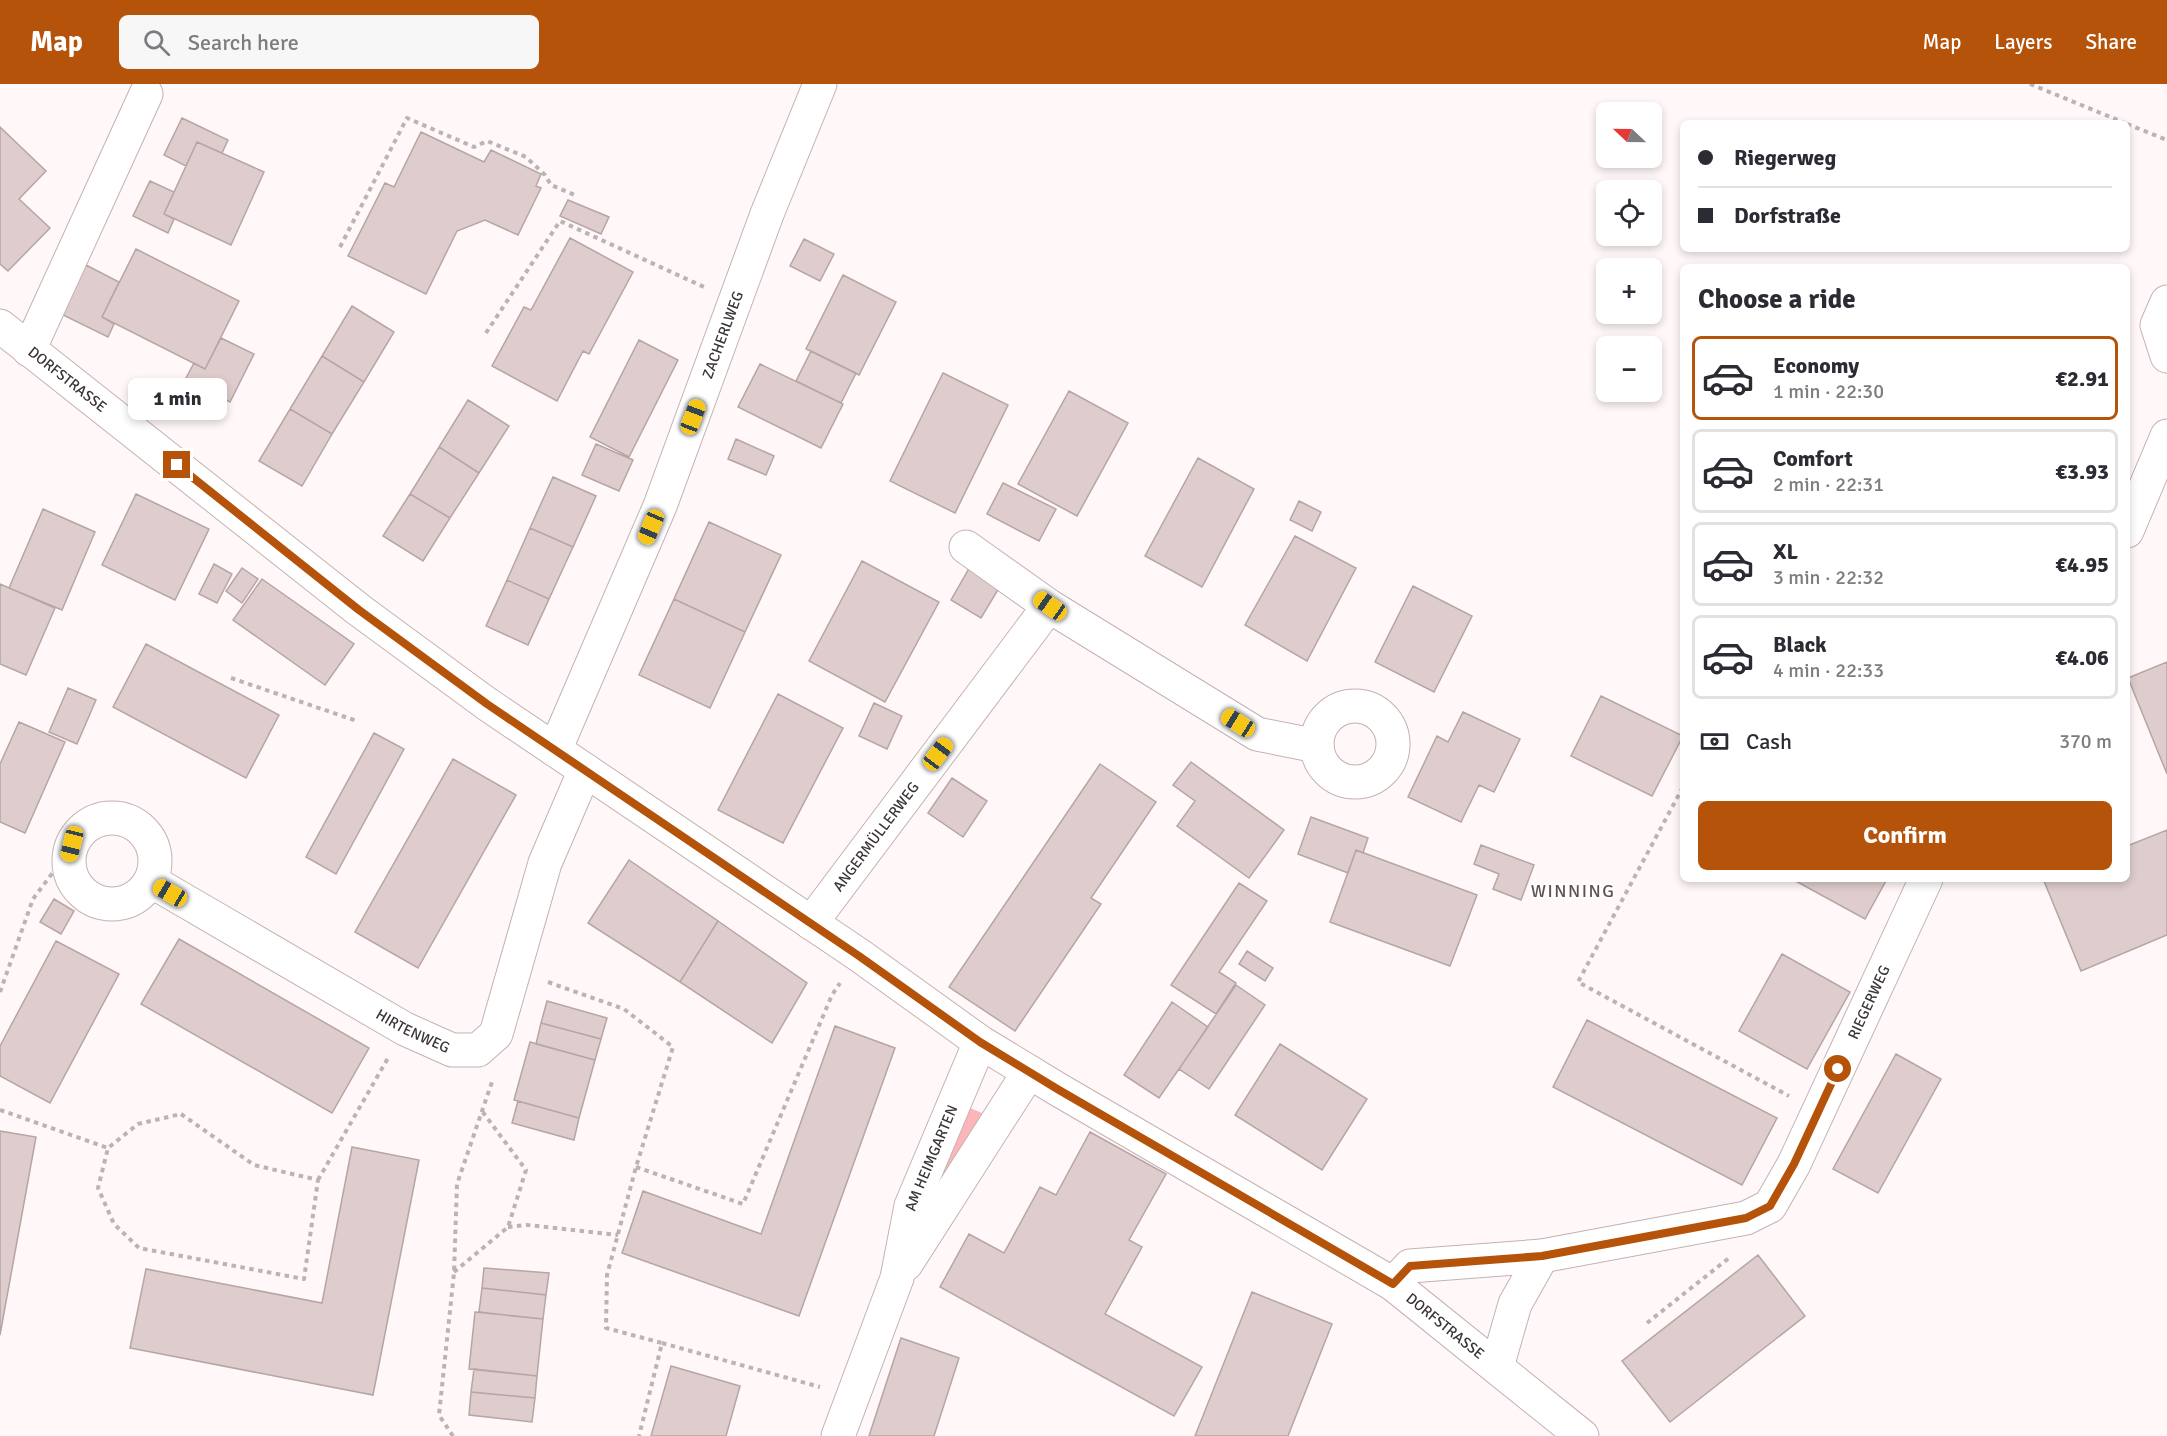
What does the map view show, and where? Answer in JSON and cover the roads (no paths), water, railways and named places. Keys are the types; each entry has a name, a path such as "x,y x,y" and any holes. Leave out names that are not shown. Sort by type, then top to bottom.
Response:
{"street":[{"name":"ZACHERLWEG","path":"555,750 660,506 767,214 820,84"},
{"path":"29,350 146,94"},
{"path":"2167,302 2157,326 2167,356"},
{"name":"DORFSTRASSE","path":"0,326 359,610 487,704 811,923 980,1042 1393,1284 1582,1436"},
{"path":"2130,524 2167,436"},
{"path":"966,547 1050,606 1257,734 1317,746"},
{"name":"ANGERMÜLLERWEG","path":"811,923 1050,606"},
{"name":"HIRTENWEG","path":"151,881 405,1029 452,1050 478,1050 496,1034 545,862 585,770"},
{"path":"103,818 124,819 142,829 151,841 156,868 151,881 142,893 129,901 115,904 100,903 87,896 77,886 71,873 69,858 72,844 79,832 90,823 103,818"},
{"name":"RIEGERWEG","path":"1393,1284 1410,1266 1542,1256 1746,1218 1770,1206 1794,1164 1925,882"},
{"name":"AM HEIMGARTEN","path":"838,1436 897,1278 911,1206 980,1042"},
{"name":"AM HEIMGARTEN","path":"897,1278 1029,1072"},
{"path":"1497,1367 1515,1304 1542,1256"}],"district":[{"name":"WINNING","path":"1573,891"}]}
